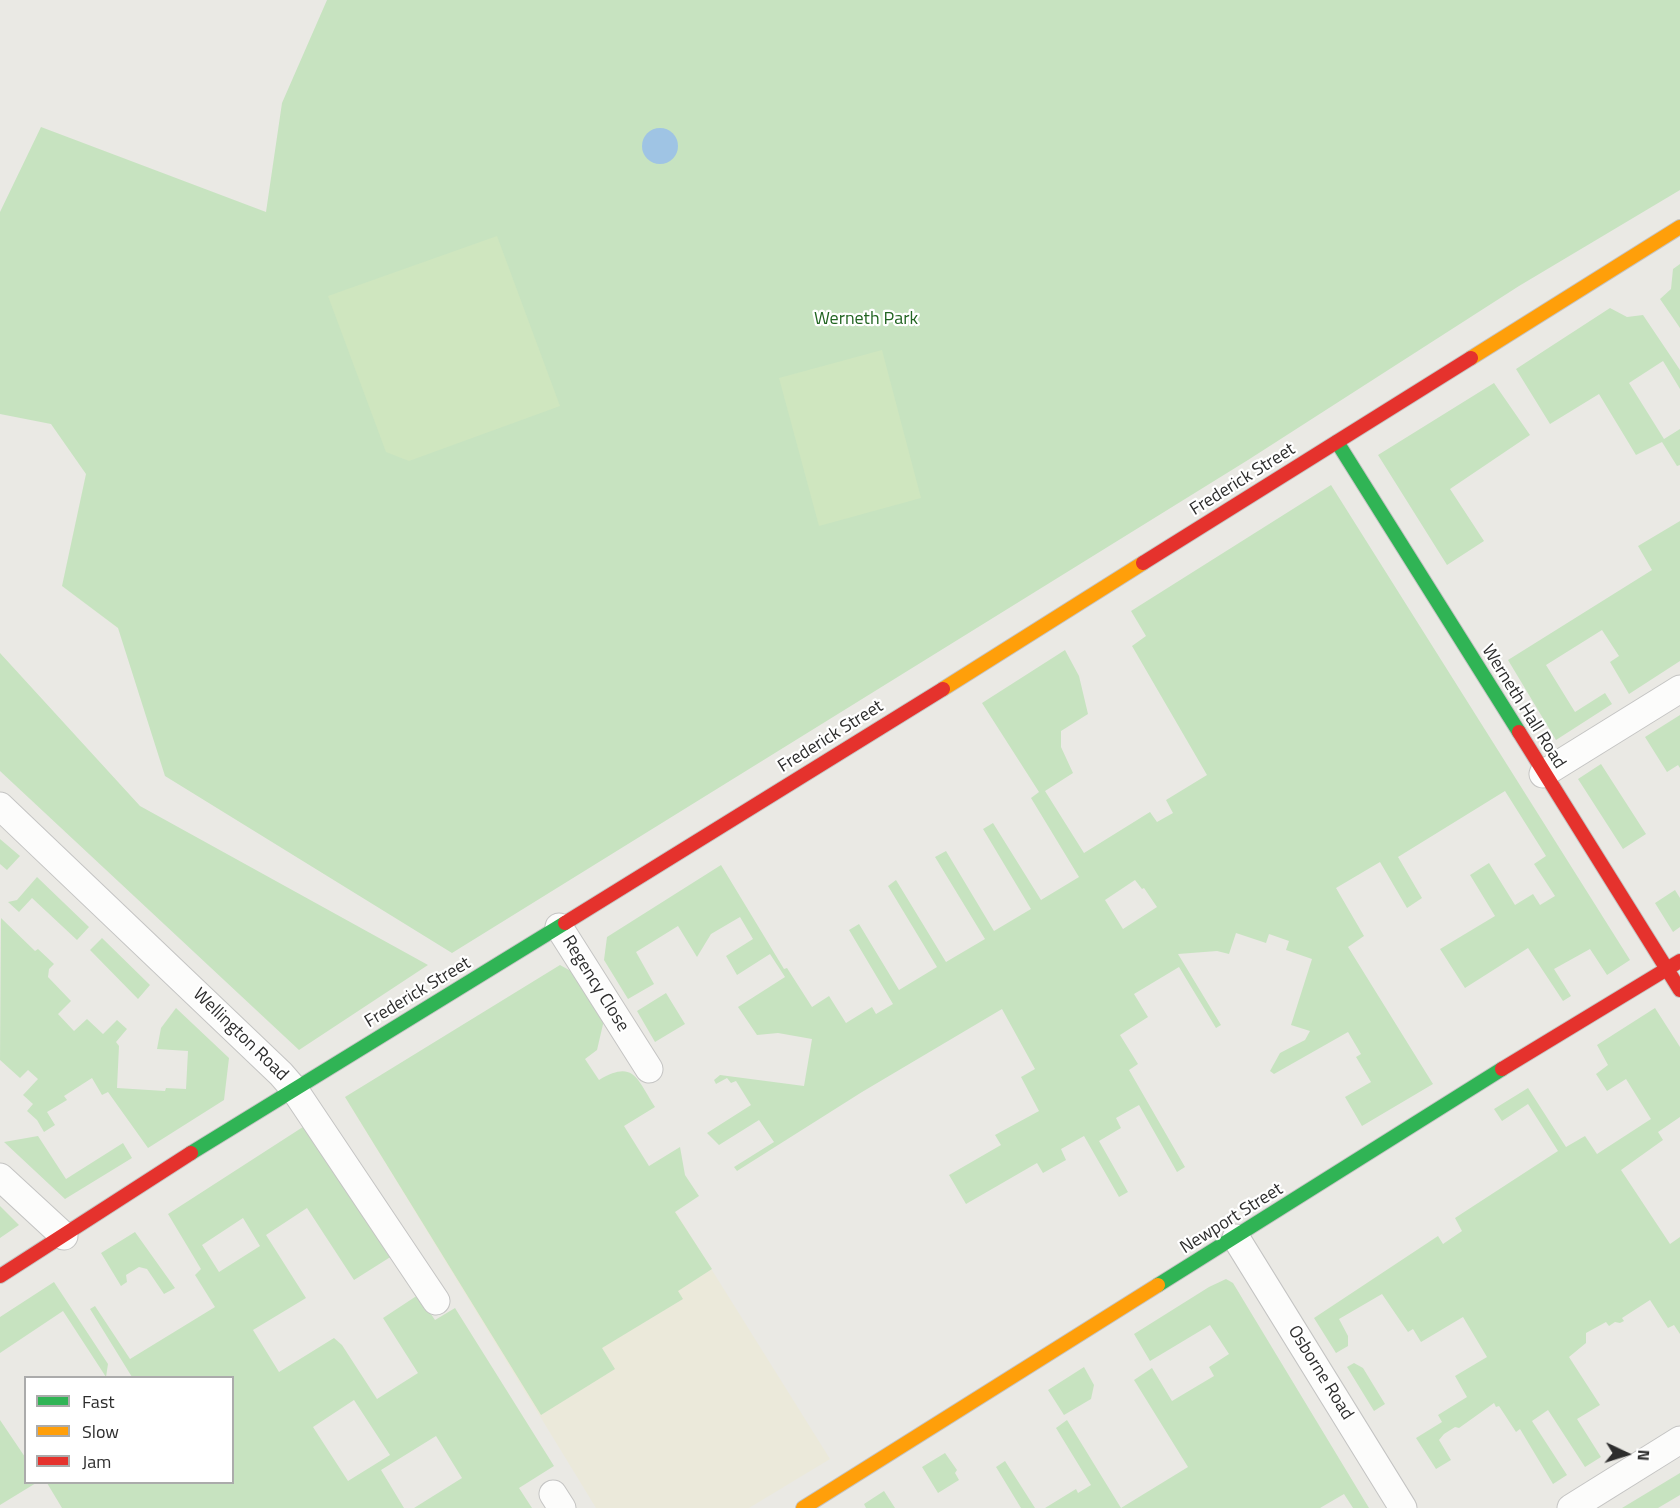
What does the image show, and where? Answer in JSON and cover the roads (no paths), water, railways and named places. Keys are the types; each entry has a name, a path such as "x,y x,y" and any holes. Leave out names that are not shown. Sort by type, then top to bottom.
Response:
{"main road":[{"name":"Frederick Street","path":"0,1276 294,1089 559,927 1680,227"},
{"name":"Werneth Hall Road","path":"1337,442 1680,990"},
{"name":"Newport Street","path":"803,1508 1447,1104 1680,961"}],"street":[{"path":"1544,774 1680,689"},
{"name":"Wellington Road","path":"0,806 294,1089 436,1301"},
{"name":"Regency Close","path":"559,927 621,1046 649,1069"},
{"path":"0,1177 64,1236"},
{"name":"Osborne Road","path":"1236,1238 1404,1508"},
{"path":"1571,1508 1680,1440"}],"water":[{"path":"660,128 673,133 678,146 673,159 660,164 647,159 642,146 647,133"}],"park label":[{"name":"Werneth Park","path":"866,320"}]}
